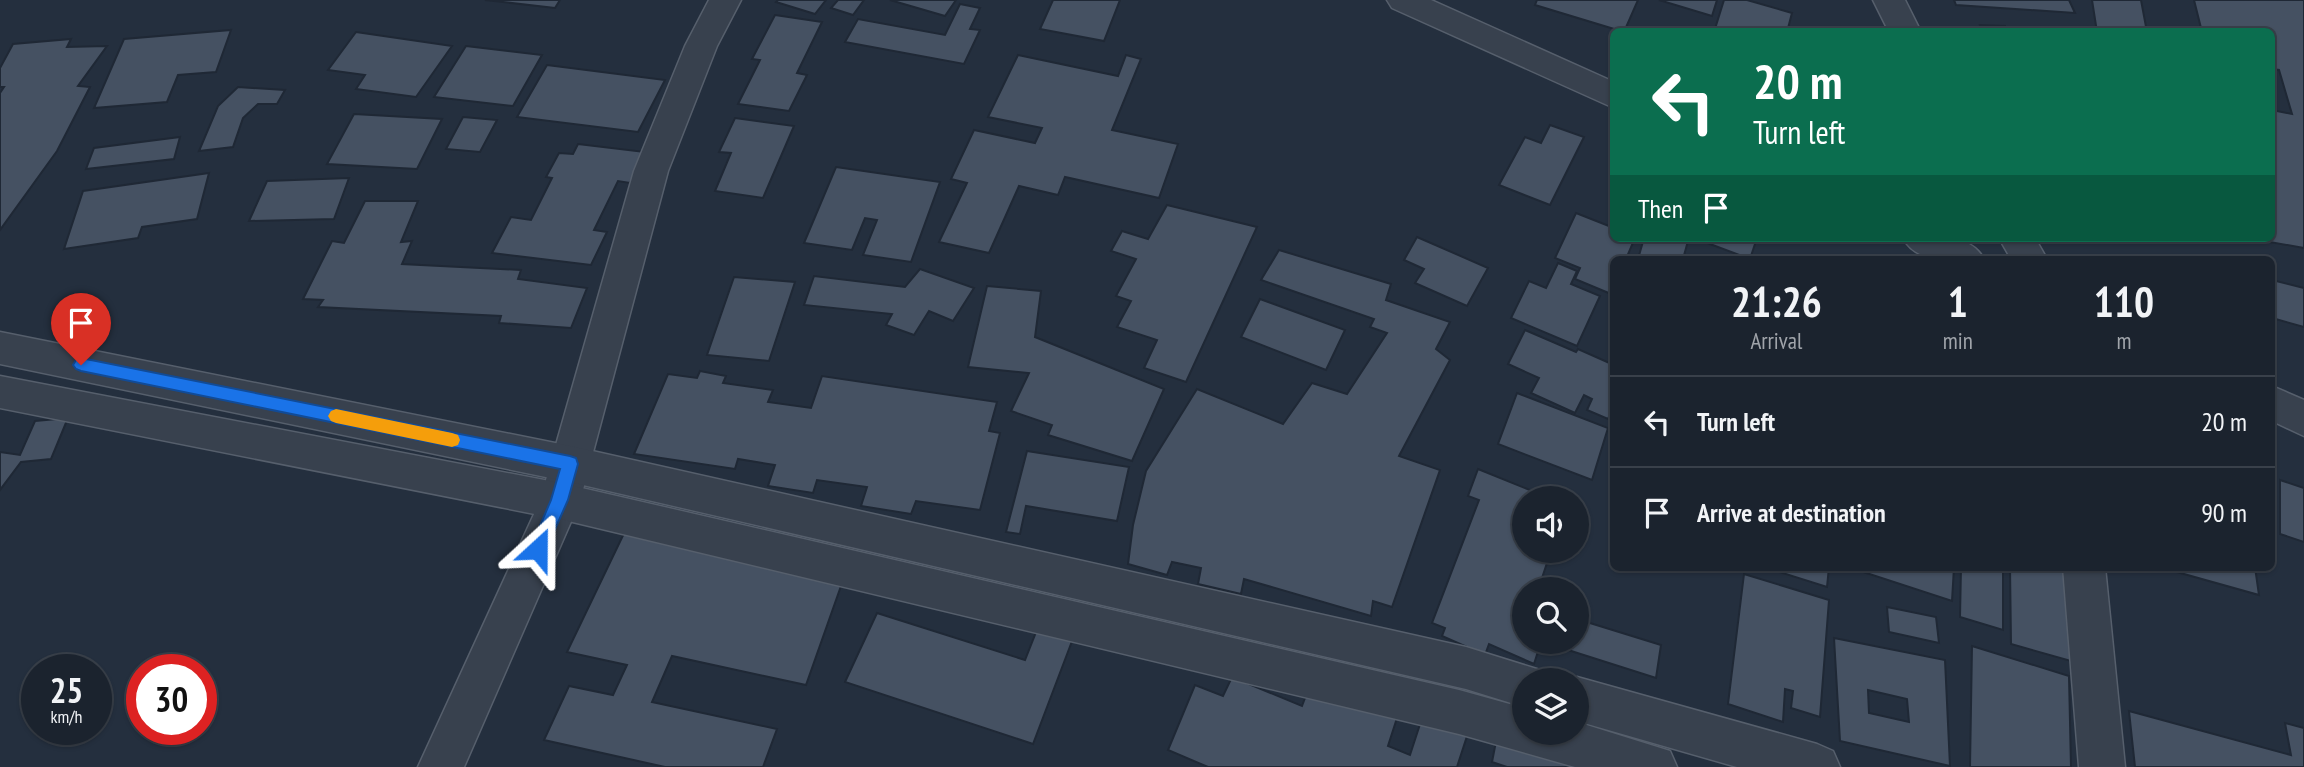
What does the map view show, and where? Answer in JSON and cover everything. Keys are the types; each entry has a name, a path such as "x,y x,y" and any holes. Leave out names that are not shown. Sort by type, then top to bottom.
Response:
{"street":[{"path":"439,766 565,482 651,171 701,46 725,0"},
{"path":"1403,0 1610,94"},
{"path":"1889,0 1903,28"},
{"path":"1930,242 1960,256"},
{"path":"0,348 565,482 1512,727"},
{"path":"0,392 565,482 1466,668 1512,681"},
{"path":"2275,404 2304,419"},
{"path":"2084,571 2102,767"},
{"path":"1589,702 1817,767"},
{"path":"1577,745 1654,767"}],"building":[{"path":"485,0 560,0 555,8"},
{"path":"826,0 815,14 776,2"},
{"path":"838,0 864,0 853,15 831,8"},
{"path":"890,0 956,0 945,16"},
{"path":"1053,0 1120,0 1104,41 1040,29"},
{"path":"1537,0 1638,0 1626,28 1611,28 1535,5"},
{"path":"1659,0 1717,0 1712,16"},
{"path":"1724,0 1747,0 1792,13 1788,28 1715,28"},
{"path":"1954,0 2069,0 2075,13 1956,5"},
{"path":"2092,0 2141,0 2146,28 2096,28"},
{"path":"2194,0 2304,0 2304,248 2270,242 2275,242 2275,111 2292,114 2279,70 2275,69 2275,28 2201,28"},
{"path":"960,4 980,8 970,29 980,30 964,64 845,42 858,19 945,35"},
{"path":"775,15 822,22 797,73 807,75 789,111 738,104 760,60 752,59"},
{"path":"1980,25 2006,28 1981,28"},
{"path":"231,30 216,72 178,75 167,102 94,108 124,39"},
{"path":"356,32 452,46 416,97 356,89 365,75 328,70"},
{"path":"71,39 67,47 107,46 78,86 90,87 57,151 0,230 0,93 4,87 0,87 0,68 13,44"},
{"path":"466,46 542,55 513,106 434,97"},
{"path":"1018,55 1118,76 1126,55 1141,59 1112,130 1178,144 1159,198 1065,177 1058,195 1019,186 989,253 939,242 967,183 951,179 974,130 1035,143 1042,128 988,117"},
{"path":"547,65 665,80 638,132 517,117"},
{"path":"238,87 285,90 277,104 258,104 243,118 233,147 199,151 218,106"},
{"path":"354,114 442,119 417,169 327,164"},
{"path":"463,117 497,120 480,152 446,149"},
{"path":"735,118 794,126 763,198 715,191 731,153 719,152"},
{"path":"1550,125 1584,137 1550,205 1499,185 1525,137 1541,143"},
{"path":"180,137 174,159 86,169 94,148"},
{"path":"578,144 645,152 630,183 618,181 594,230 607,232 591,265 492,253 511,217 531,220 552,178 546,177 559,153 573,154"},
{"path":"836,167 940,182 911,262 863,255 877,220 865,218 852,250 804,243"},
{"path":"209,173 197,219 142,227 138,238 64,249 83,191"},
{"path":"349,178 334,219 249,221 267,181"},
{"path":"365,201 418,201 401,242 412,241 402,264 521,270 518,279 587,288 571,328 499,323 501,316 318,307 323,300 303,299 332,241 344,243"},
{"path":"1167,205 1257,227 1186,382 1144,368 1157,340 1117,327 1131,301 1116,296 1136,259 1111,251 1122,231 1148,239"},
{"path":"1576,213 1610,226 1610,242 1633,242 1627,256 1610,256 1610,294 1575,279 1580,268 1555,258"},
{"path":"1417,237 1488,268 1467,306 1415,283 1424,269 1404,260"},
{"path":"1643,242 1688,242 1684,256 1639,256"},
{"path":"1705,242 1756,242 1751,256 1742,256"},
{"path":"1279,250 1391,284 1386,300 1450,322 1436,349 1450,360 1399,456 1440,470 1392,607 1373,601 1371,616 1244,579 1241,594 1198,584 1201,568 1172,562 1167,575 1128,564 1133,525 1146,471 1197,389 1283,424 1312,383 1347,394 1387,333 1370,327 1374,319 1261,280"},
{"path":"1558,263 1577,271 1571,284 1600,296 1577,346 1511,318 1529,281 1546,288"},
{"path":"920,269 974,288 953,321 929,311 914,335 886,325 892,314 804,305 814,276 905,287"},
{"path":"734,277 795,282 769,361 707,355"},
{"path":"2275,281 2304,288 2304,327 2275,319"},
{"path":"987,286 1041,291 1035,337 1164,389 1132,461 1048,435 1052,425 1011,411 1029,373 968,367"},
{"path":"1260,299 1345,330 1326,370 1241,337"},
{"path":"1525,330 1610,363 1608,419 1587,410 1592,399 1584,395 1575,413 1531,393 1539,378 1508,364"},
{"path":"700,371 726,376 723,383 773,390 768,402 811,408 822,376 997,402 989,431 1000,433 980,510 916,501 911,514 861,506 867,487 817,480 813,493 768,486 775,465 738,459 735,469 634,454 668,374 697,378"},
{"path":"1517,393 1608,428 1592,480 1498,444"},
{"path":"68,418 51,459 21,462 0,490 0,452 20,455 35,421"},
{"path":"1027,451 1129,467 1117,521 1026,506 1020,534 1006,532"},
{"path":"1478,469 1520,486 1512,486 1512,563 1547,563 1542,577 1512,577 1512,654 1537,654 1534,664 1489,644 1485,655 1442,636 1445,628 1432,623 1479,500 1468,496"},
{"path":"2280,480 2304,488 2304,542 2280,534"},
{"path":"628,525 847,569 806,685 672,656 652,702 777,729 763,767 665,767 544,740 569,686 613,695 627,665 567,652"},
{"path":"1777,571 1829,571 1827,587"},
{"path":"1860,571 1954,571 1952,601"},
{"path":"1961,571 2003,571 2003,630 1960,617"},
{"path":"2010,571 2073,571 2078,663 2011,644"},
{"path":"2173,571 2256,571 2259,595"},
{"path":"1744,574 1829,600 1820,717 1791,708 1793,691 1785,689 1783,722 1728,704"},
{"path":"1887,607 1936,617 1939,643 1889,632"},
{"path":"877,613 1025,660 1042,617 1077,628 1033,744 845,682"},
{"path":"1589,623 1661,645 1656,678 1581,654 1589,654"},
{"path":"1834,638 1945,660 1950,766 1840,741","holes":["1868,690 1907,699 1909,722 1869,713"]},
{"path":"1972,646 2069,676 2071,767 1970,767"},
{"path":"1232,677 1302,706 1311,682 1397,718 1388,746 1410,755 1423,715 1468,733 1457,767 1208,767 1168,750 1195,685 1223,696"},
{"path":"2129,711 2291,755 2285,723 2304,728 2304,767 2135,767"},
{"path":"1498,731 1512,736 1512,745 1540,745 1606,767 1507,767 1492,762"}],"slow traffic":[{"path":"336,416 452,440"}],"route":[{"path":"81,365 570,464 560,500 538,549"}]}
